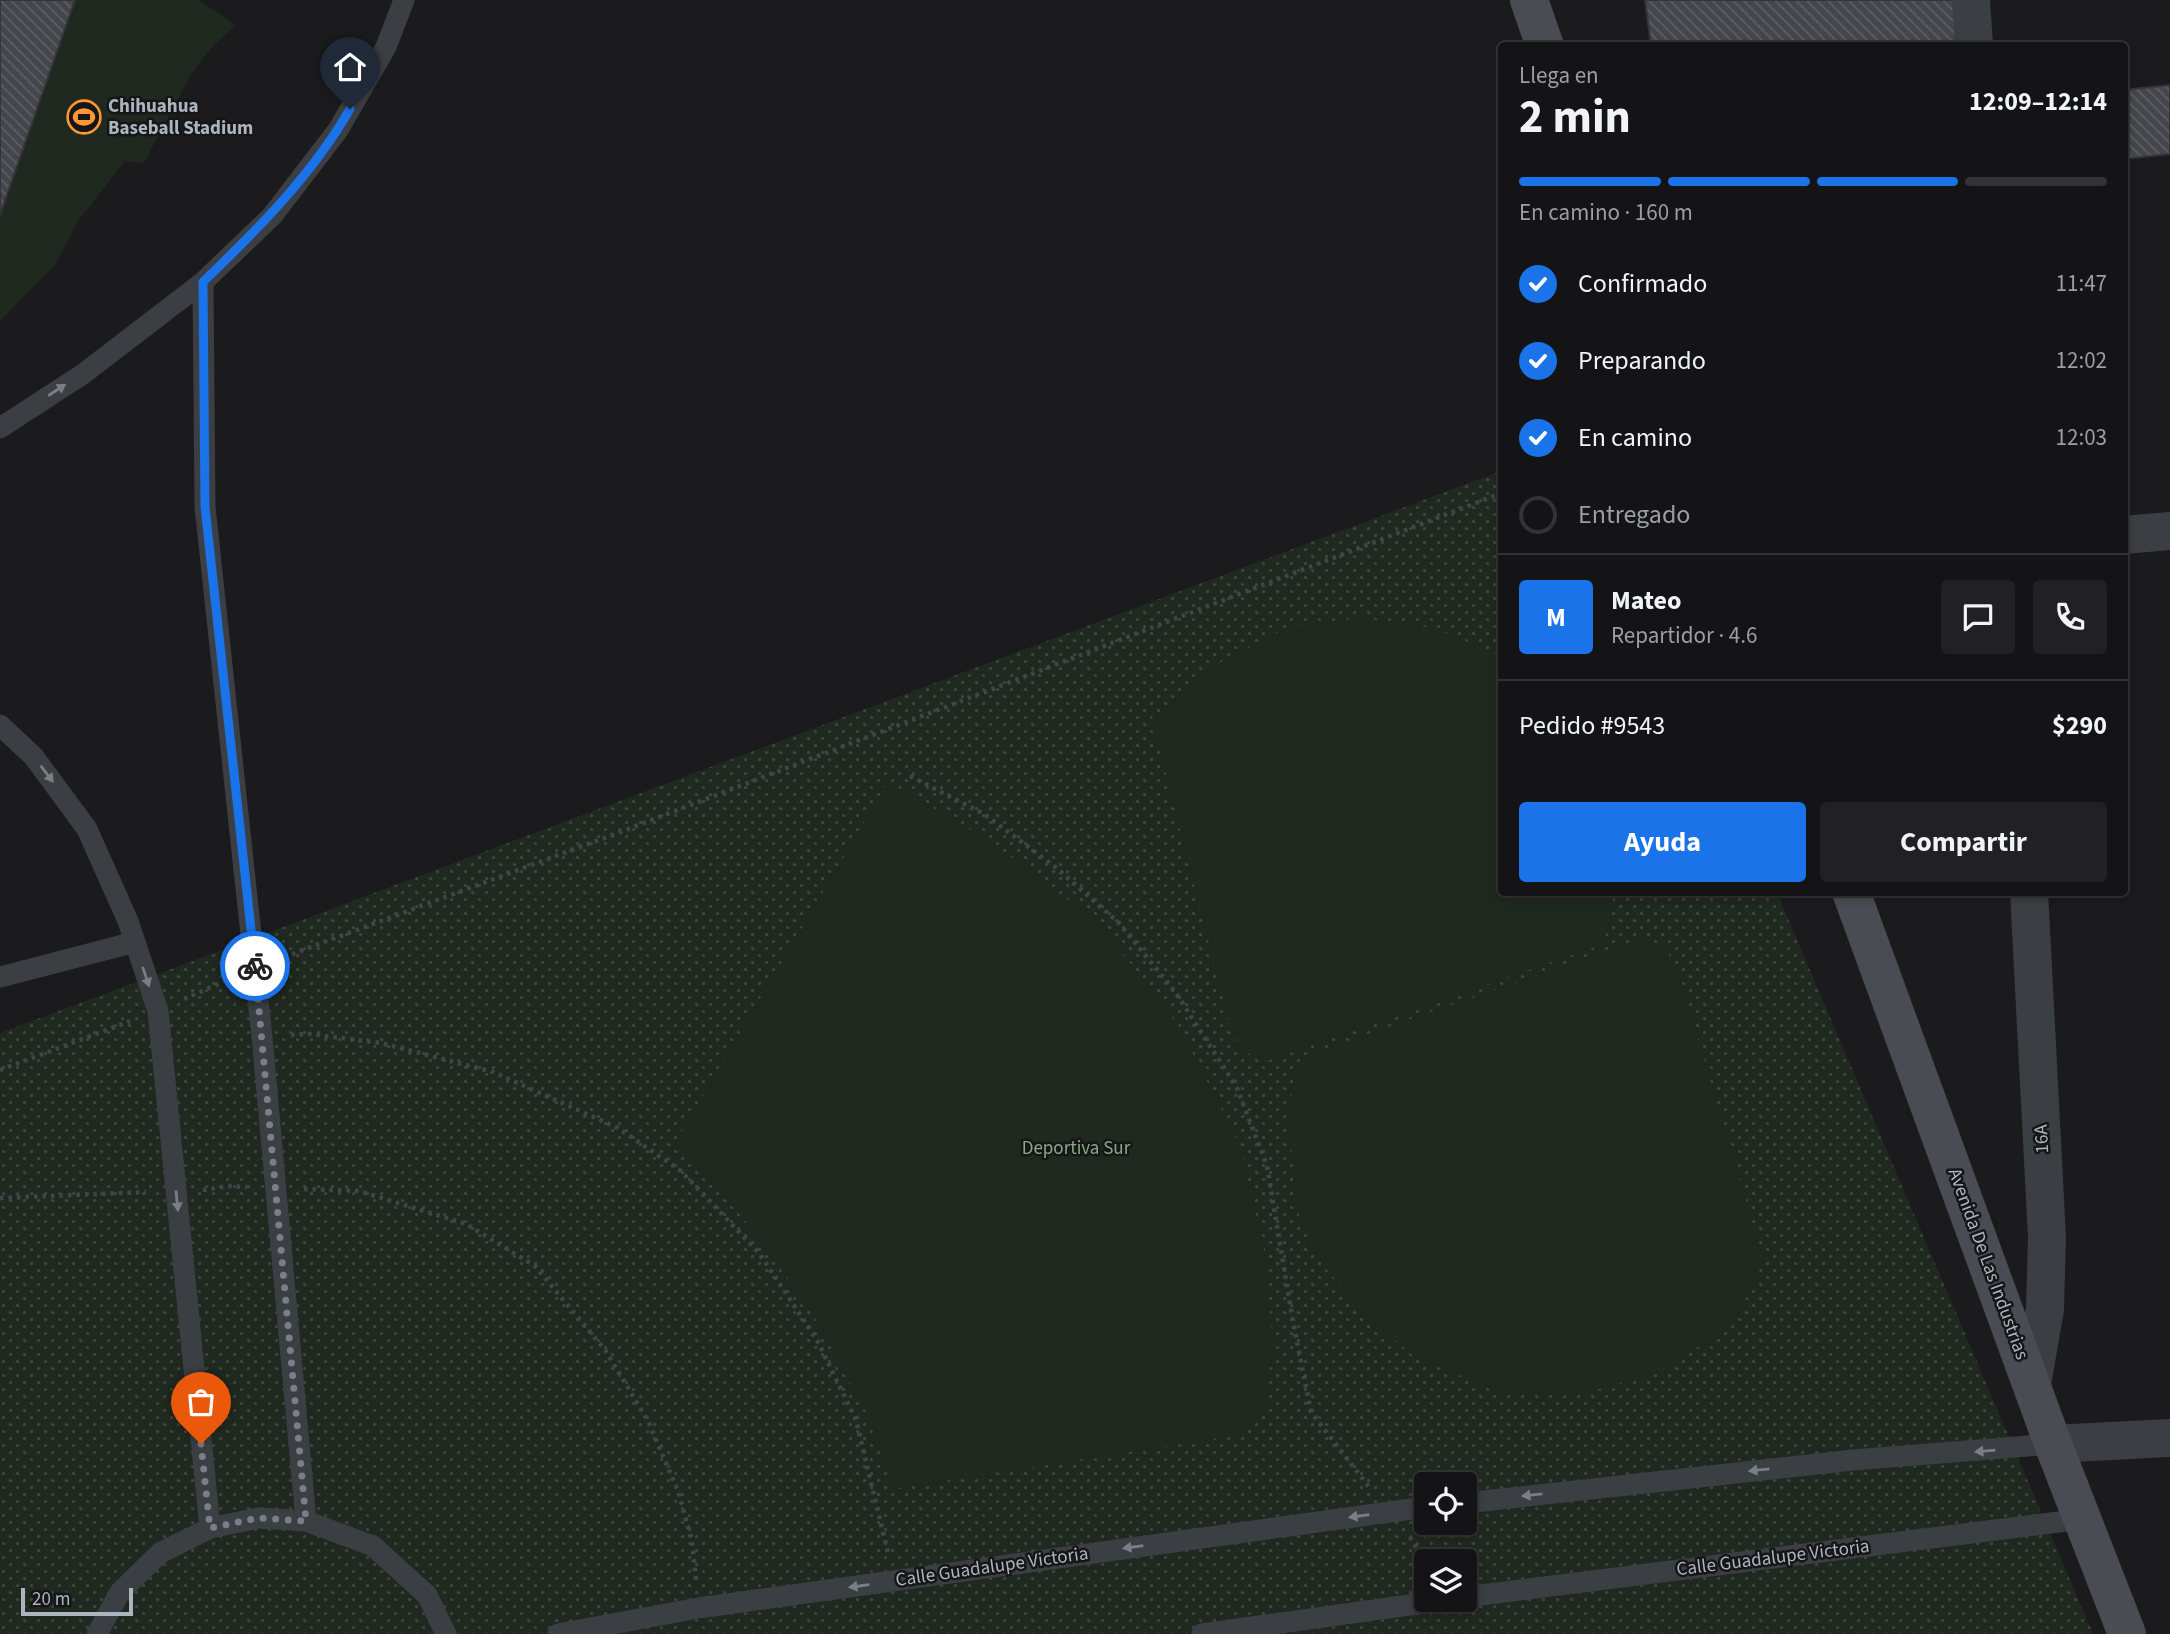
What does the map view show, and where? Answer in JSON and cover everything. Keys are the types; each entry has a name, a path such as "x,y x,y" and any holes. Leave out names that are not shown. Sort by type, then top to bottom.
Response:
{"main road":[{"path":"1529,0 1544,42"},
{"name":"Avenida De Las Industrias","path":"1852,896 2053,1444 2127,1634"}],"street":[{"path":"1970,0 1974,42"},
{"path":"2128,535 2170,531"},
{"name":"16A","path":"2029,896 2047,1237 2045,1309 2032,1384"},
{"path":"2053,1444 2170,1438"}],"lane":[{"path":"0,428 83,374 203,282 272,216 338,130 386,47 404,0"},
{"path":"203,282 205,507 262,1037 306,1521"},
{"path":"0,724 34,757 88,829 135,942 158,1011 210,1528"},
{"path":"0,977 135,942"},
{"path":"1477,1502 1853,1460 2053,1444"},
{"name":"Calle Guadalupe Victoria","path":"558,1634 698,1608 1414,1508"},
{"path":"96,1634 120,1592 160,1553 210,1528 258,1518 306,1521 373,1546 426,1595 446,1634"},
{"name":"Calle Guadalupe Victoria","path":"1477,1595 2082,1519"},
{"path":"1202,1634 1414,1604"}],"path":[{"path":"0,1070 158,1011 255,968 624,831 1498,495"},
{"path":"910,776 984,814 1054,866 1119,923 1183,1003 1237,1088 1267,1167 1311,1412 1417,1549"},
{"path":"262,1037 309,1034 382,1043 493,1072 618,1128 681,1171 759,1252 817,1340 856,1420 895,1581"},
{"path":"0,1199 149,1192 177,1195 228,1186 359,1191 466,1224 535,1266 605,1350 648,1421 678,1491 692,1541 698,1608"}],"green space":[{"name":"Chihuahua Baseball Stadium","path":"0,0 199,0 236,25 211,48 191,74 144,163 125,161 78,221 55,265 0,321"},
{"name":"Deportiva Sur","path":"1498,472 1498,896 1778,896 2093,1634 0,1634 0,1033"},
{"path":"1361,618 1433,628 1498,656 1498,896 1613,896 1604,944 1267,1061 1240,1050 1231,1031 1152,718 1215,665 1289,627"},
{"path":"888,782 990,841 1100,924 1178,1025 1240,1145 1264,1249 1273,1344 1265,1409 1244,1434 892,1489 867,1414 809,1307 738,1212 676,1141"},
{"path":"1642,939 1662,946 1676,964 1764,1261 1733,1325 1659,1372 1575,1396 1498,1391 1416,1358 1361,1311 1320,1261 1298,1213 1287,1112 1301,1057"}],"building":[{"path":"0,0 75,0 0,215"},
{"path":"1645,0 1957,0 1962,42 1650,42"},
{"path":"2170,85 2170,154 2128,159 2128,90"}],"way so far":[{"path":"201,1444 210,1528 258,1518 306,1521 255,966"}],"place":[{"name":"Chihuahua Baseball Stadium","path":"84,117"}],"route":[{"path":"255,966 205,507 203,282 272,216 338,130 350,109"}]}
